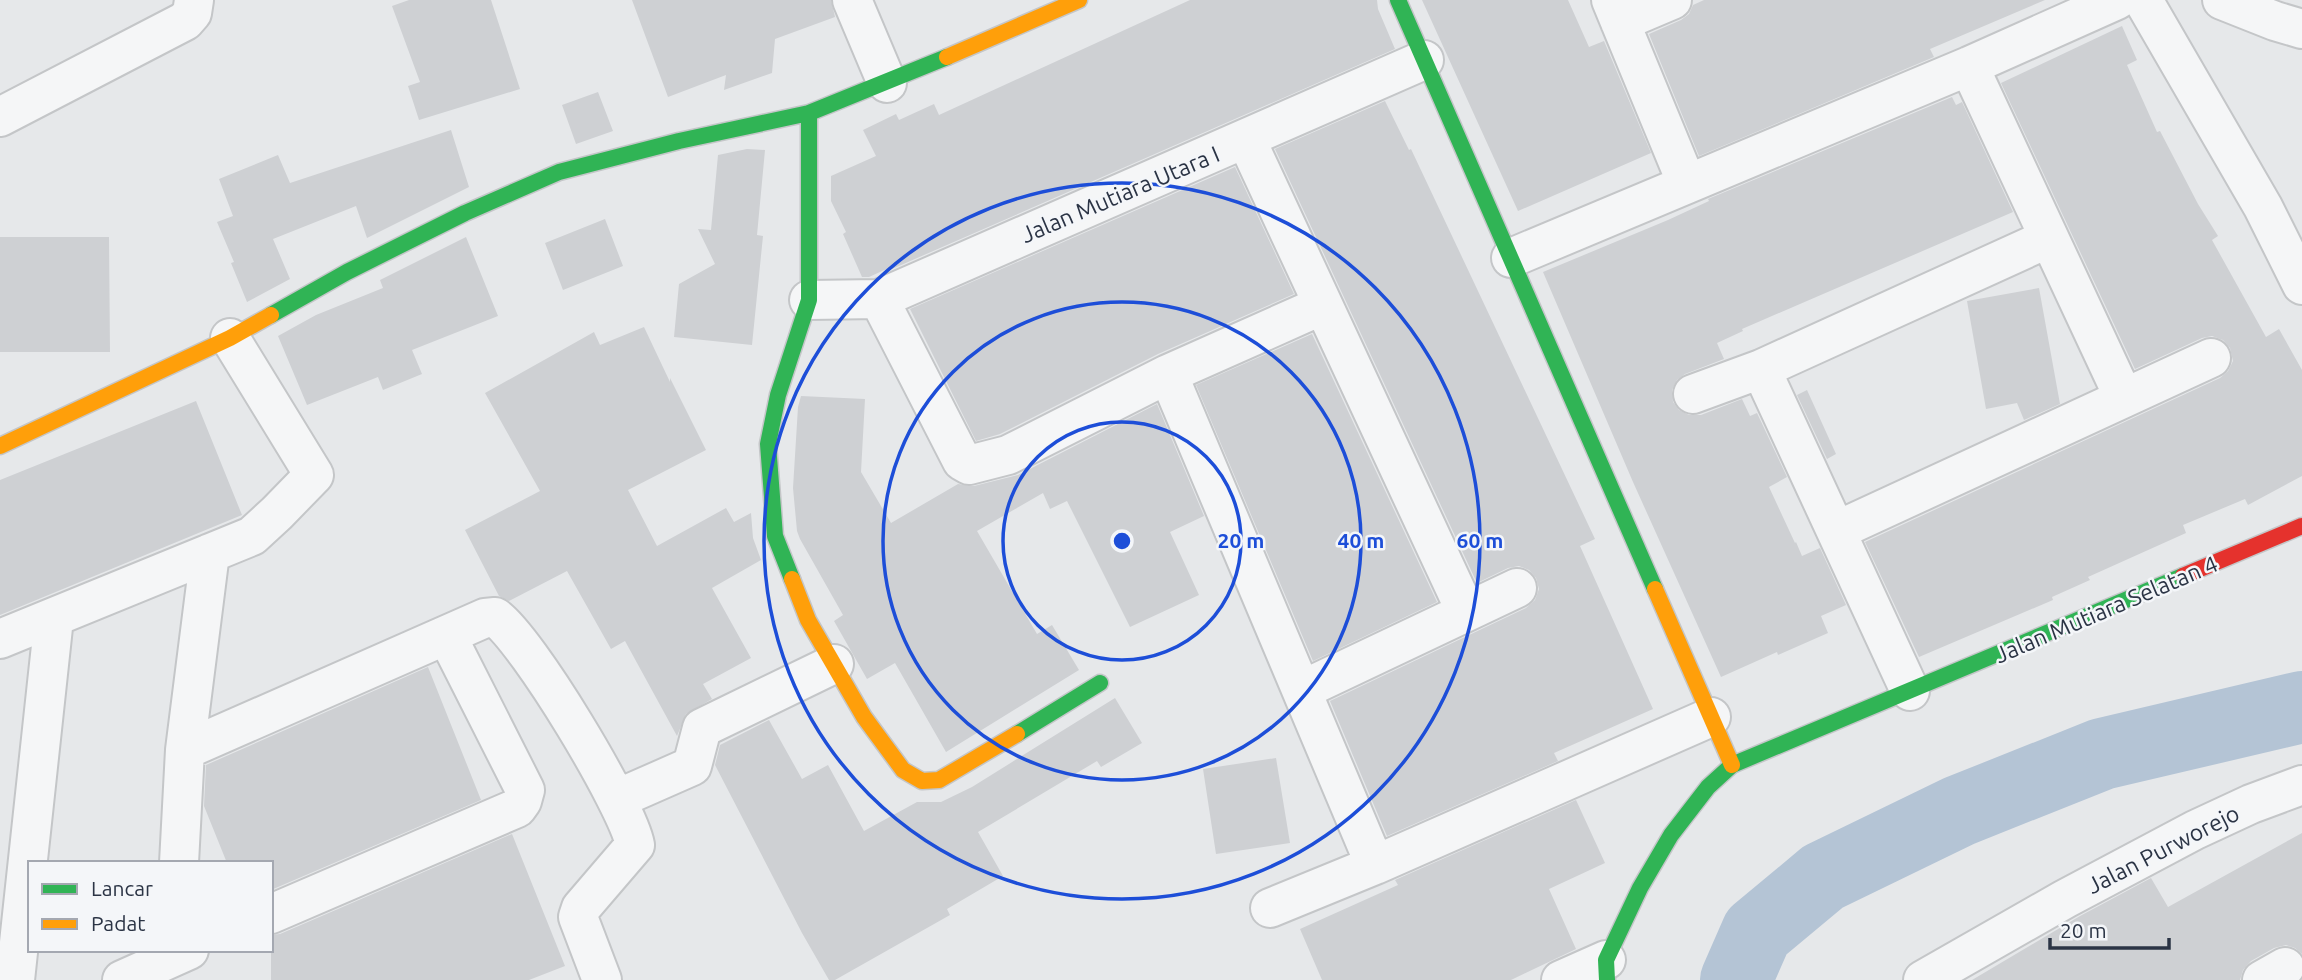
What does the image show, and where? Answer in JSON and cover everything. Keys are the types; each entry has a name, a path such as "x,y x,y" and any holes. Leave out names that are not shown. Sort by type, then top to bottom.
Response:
{"street":[{"path":"0,117 185,21 192,13 194,0"},
{"path":"852,0 887,83"},
{"path":"0,446 230,338 347,272 559,172 668,144 809,113 887,83 1079,0"},
{"path":"1398,0 1732,765 1708,787 1671,835 1640,888 1606,970 1561,980"},
{"path":"1672,0 1616,11 1687,184"},
{"path":"1511,258 1969,66 2117,0"},
{"path":"2143,0 2263,207 2302,285"},
{"path":"2222,0 2288,25"},
{"name":"Jalan Mutiara Utara I","path":"809,300 879,299 1424,60"},
{"path":"1969,66 2124,398"},
{"path":"809,113 809,300 778,395 768,444 775,536 808,620 864,717 903,770 922,781 939,780 962,768 1100,683"},
{"path":"1246,139 1466,612"},
{"path":"1693,394 1761,369 2049,238"},
{"path":"879,299 962,461 969,465 1008,455 1168,374 1323,305"},
{"path":"0,639 258,531 314,475 230,338"},
{"path":"1836,531 2211,358"},
{"path":"1761,369 1910,691"},
{"path":"1168,374 1375,865"},
{"name":"Jalan Mutiara Selatan 4","path":"1732,765 2302,526"},
{"path":"179,861 185,750 210,553"},
{"path":"1302,690 1517,588"},
{"path":"185,750 485,618 495,617 503,622 553,690 617,799 632,832 635,845 581,908 578,917 588,976"},
{"path":"15,980 54,618"},
{"path":"273,913 517,808 522,801 525,790 447,636"},
{"path":"617,799 692,766 702,728 834,664"},
{"path":"1270,908 1375,865 1711,717"},
{"name":"Jalan Purworejo","path":"1923,980 2065,899 2195,830 2250,804 2300,789"},
{"path":"122,980 178,952"}],"building":[{"path":"409,0 491,0 520,89 419,120 408,86 420,82 392,6"},
{"path":"632,0 831,0 835,17 775,39 772,73 724,90 726,75 668,97"},
{"path":"1190,0 1377,0 1378,9 1395,49 892,269 891,267 869,277 862,277 843,234 846,232 831,201 831,176 876,156 863,130 896,114 899,120 934,104 939,115"},
{"path":"1422,0 1568,0 1589,47 1604,41 1651,153 1518,211"},
{"path":"1704,0 2045,0 1930,49 1934,57 1699,156 1649,34 1681,20 1689,14 1693,5"},
{"path":"2122,26 2137,60 2127,65 2157,132 2160,131 2218,236 2212,240 2266,337 2279,329 2302,370 2302,476 2248,505 2245,499 2183,525 2186,533 2088,577 2090,580 2052,597 2053,600 1919,657 1865,542 2220,378 2228,371 2233,361 2230,348 2223,340 2212,336 2202,338 2135,369 2001,83"},
{"path":"598,92 613,131 576,144 562,105"},
{"path":"1952,97 1956,105 1962,102 2013,212 1742,329 1743,331 1717,343 1724,359 1685,374 1677,380 1672,390 1673,402 1679,410 1689,415 1701,415 1742,399 1750,416 1757,413 1787,477 1769,487 1802,556 1820,548 1846,605 1821,616 1828,633 1721,677 1633,482 1543,272 1668,220 1709,201 1708,199"},
{"path":"1385,101 1409,150 1411,149 1595,539 1580,546 1653,709 1554,753 1558,761 1387,836 1330,701 1526,608 1535,600 1539,589 1536,578 1529,570 1519,566 1508,568 1477,583 1275,149"},
{"path":"451,130 469,187 367,238 356,206 273,239 290,279 247,302 217,222 233,216 219,179 278,155 290,183"},
{"path":"747,149 765,150 757,235 763,236 752,345 674,337 679,284 715,264 698,229 711,230 718,155"},
{"path":"1235,167 1294,294 1158,354 1000,434 976,441 910,309"},
{"path":"605,219 623,266 563,290 545,243"},
{"path":"0,237 109,237 110,352 0,352"},
{"path":"466,237 498,316 412,350 422,374 383,390 378,377 307,405 278,336 316,315 383,288 380,280"},
{"path":"2039,288 2060,404 2024,420 2017,403 1986,409 1967,301"},
{"path":"644,327 706,450 628,490 657,546 726,508 734,522 751,513 753,538 761,560 712,588 751,658 703,684 712,699 686,714 677,736 625,641 611,649 567,571 509,601 499,596 465,530 540,491 485,393 594,332 600,345"},
{"path":"1312,334 1437,602 1313,661 1196,385"},
{"path":"1807,390 1836,454 1827,459 1797,395"},
{"path":"801,396 865,399 861,472 891,523 958,484 974,486 1018,475 1157,404 1204,516 1170,532 1199,595 1130,627 1067,501 1050,509 1043,493 977,531 1037,634 1052,625 1079,670 946,752 895,663 867,679 834,621 843,615 800,539 793,488"},
{"path":"196,401 242,515 0,615 0,480"},
{"path":"428,667 481,800 273,889 273,861 226,861 204,806 206,765"},
{"path":"1115,698 1142,743 1101,767 1097,761 978,832 1003,876 947,909 950,915 835,980 829,980 802,933 715,765 720,745 769,720 802,779 828,765 864,831 917,802 941,802 972,787"},
{"path":"1276,758 1290,843 1216,854 1203,769"},
{"path":"1576,800 1605,863 1549,889 1576,949 1511,980 1322,980 1300,929 1398,885 1395,880"},
{"path":"2302,833 2302,954 2286,945 2274,948 2251,961 2243,970 2240,980 1972,980 2080,916 2151,878 2168,907"},
{"path":"512,834 565,966 529,980 271,980 273,935"}],"waterway":[{"path":"1736,980 1757,932 1823,877 1959,811 2102,754 2302,707"}],"traffic: fast":[{"path":"1398,0 1655,589"},
{"path":"271,315 347,272 465,213 559,172 679,141 809,113 947,57"},
{"path":"792,579 775,536 768,444 778,395 809,300 809,113"},
{"path":"1607,980 1606,960 1640,888 1671,835 1708,787 1732,765 2183,576"},
{"path":"1017,734 1100,683"}],"traffic: slow":[{"path":"947,57 1079,0"},
{"path":"0,446 230,338 271,315"},
{"path":"792,579 808,620 864,717 903,770 922,781 939,780 1017,734"},
{"path":"1655,589 1732,765"}],"traffic: jam":[{"path":"2183,576 2302,526"}]}
